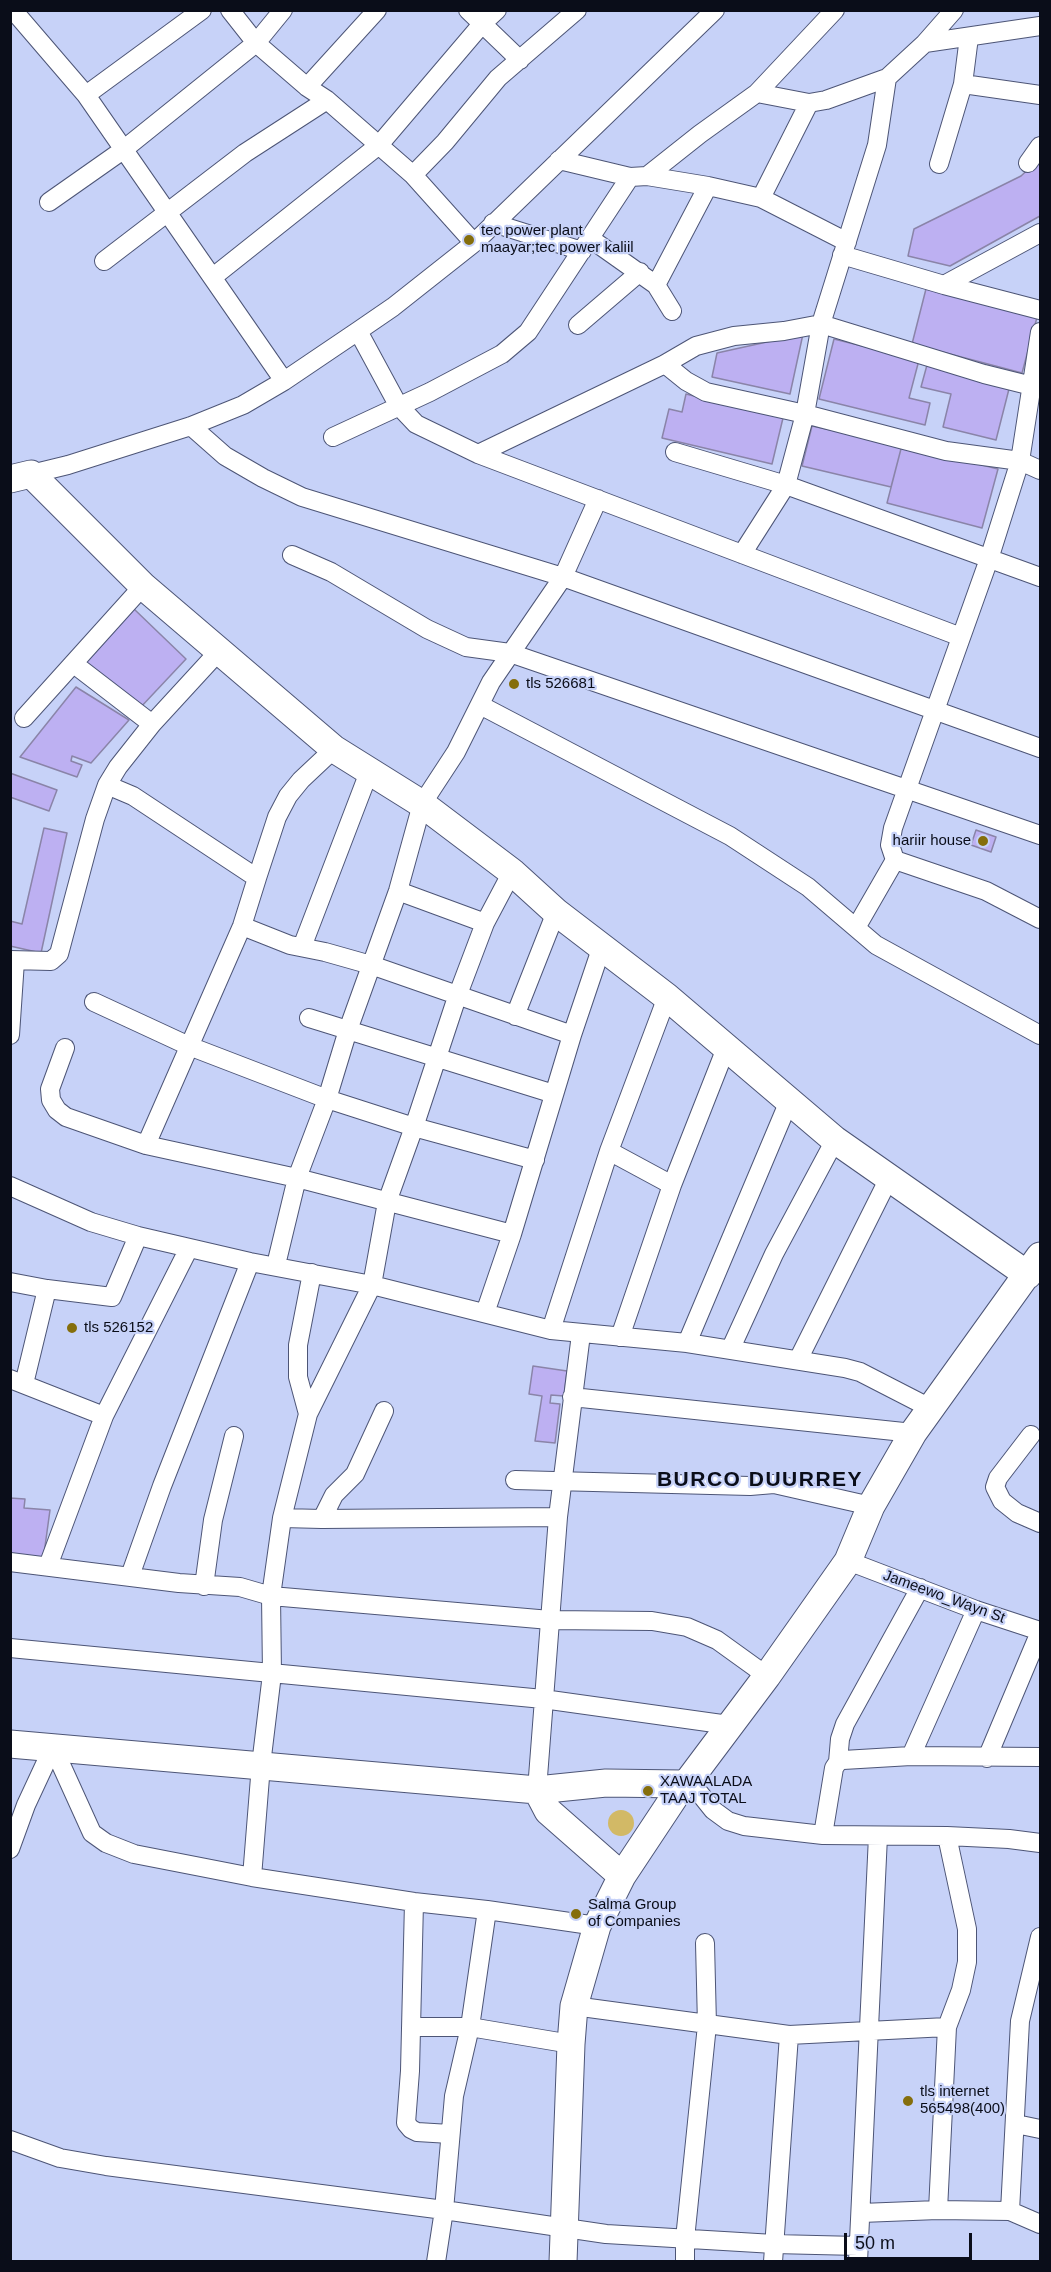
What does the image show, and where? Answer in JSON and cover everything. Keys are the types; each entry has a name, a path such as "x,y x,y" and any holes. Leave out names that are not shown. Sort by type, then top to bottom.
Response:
{"main road":[{"path":"21,477 143,586 334,749 422,804 512,872 556,912 667,997 836,1140 889,1178 1036,1271 913,1433 871,1506 848,1561 767,1676 686,1782 622,1876 597,1926 574,2006 563,2262"},
{"path":"10,1744 537,1790 606,1783 686,1782"},
{"path":"537,1790 548,1810 622,1876"}],"street":[{"path":"13,10 86,95 284,381"},
{"path":"86,95 202,10"},
{"path":"230,10 256,43 307,87 327,100 412,175 474,243"},
{"path":"49,202 123,150 256,43 284,10"},
{"path":"307,87 377,10"},
{"path":"468,10 520,60"},
{"path":"213,277 379,145 482,24 498,10"},
{"path":"412,175 445,141 498,78 577,10"},
{"path":"21,477 68,465 191,426 243,405 284,381 393,307 474,243 715,10"},
{"path":"333,437 430,392 502,354 528,332 586,245 639,177 757,93 836,10"},
{"path":"757,93 810,103 826,100 888,78 925,43 954,10"},
{"path":"925,43 1032,28 1041,12"},
{"path":"939,165 963,84 969,37"},
{"path":"742,554 786,485 805,414 821,324 877,145 888,78"},
{"path":"963,84 1041,95"},
{"path":"104,261 245,153 327,100"},
{"path":"761,198 810,103"},
{"path":"1028,163 1041,146"},
{"path":"559,160 639,177 708,186 761,198 844,249 944,285 1041,310"},
{"path":"657,285 708,186"},
{"path":"493,223 586,245 640,272 657,285 672,311"},
{"path":"944,285 1041,233"},
{"path":"578,325 640,272"},
{"path":"478,454 665,364 696,346 714,340 821,324 984,374 1036,387"},
{"path":"358,331 398,405 413,423 478,454 961,637"},
{"path":"857,926 895,860 890,845 891,837 989,559 1020,461 1036,387 1041,332"},
{"path":"665,364 686,381 706,392 805,414 946,451 1020,461 1041,470"},
{"path":"191,426 225,456 263,478 302,496 563,577 935,708 1041,748"},
{"path":"675,452 786,485 1041,577"},
{"path":"276,1265 297,1178 327,1099 348,1030 398,891 422,804 456,752 491,682 563,577 598,499"},
{"path":"292,555 331,572 427,628 466,647 510,653 1041,835"},
{"path":"24,718 143,586"},
{"path":"10,1035 13,960 51,961 59,954 95,819 107,785 118,767 152,724 220,650"},
{"path":"74,664 152,724"},
{"path":"480,705 730,836 808,886 857,926 876,945 1041,1035"},
{"path":"146,1145 242,926 277,817 288,796 334,749"},
{"path":"302,947 369,772"},
{"path":"107,785 133,796 257,878"},
{"path":"895,860 986,891 1041,920"},
{"path":"252,1877 261,1765 272,1674 271,1596 282,1518 308,1414 372,1285 387,1202 457,997 485,923 512,872"},
{"path":"398,891 485,923"},
{"path":"515,1017 556,912"},
{"path":"242,926 290,945 371,965 457,997 572,1035"},
{"path":"486,1313 602,946"},
{"path":"551,1330 609,1150 667,997"},
{"path":"94,1002 189,1046 327,1099 414,1127 535,1160"},
{"path":"309,1018 554,1094"},
{"path":"65,1048 50,1089 51,1100 57,1110 66,1117 146,1145 297,1178 512,1234"},
{"path":"620,1337 672,1185 726,1048"},
{"path":"687,1343 789,1101"},
{"path":"731,1348 774,1254 836,1140"},
{"path":"609,1150 672,1185"},
{"path":"798,1360 889,1178"},
{"path":"10,1186 91,1222 138,1236 250,1262 276,1265 372,1285 551,1330 731,1348 860,1372 932,1409"},
{"path":"10,1282 112,1297 138,1236"},
{"path":"48,1566 104,1416 189,1248"},
{"path":"130,1576 170,1465 250,1262"},
{"path":"308,1414 298,1377 298,1345 312,1273"},
{"path":"47,1289 17,1382 104,1416"},
{"path":"537,1790 558,1517 581,1334"},
{"path":"572,1397 913,1433"},
{"path":"322,1519 334,1495 355,1474 384,1411"},
{"path":"1037,1431 998,1478 995,1486 1002,1501 1017,1514 1041,1523"},
{"path":"204,1586 213,1520 234,1437"},
{"path":"515,1480 750,1486 774,1484 871,1506"},
{"path":"282,1518 558,1517"},
{"name":"Jameewo_Wayn St","path":"848,1561 1041,1632"},
{"path":"10,1562 204,1586 240,1587 271,1596 550,1620 652,1621 687,1628 717,1640 767,1676"},
{"path":"838,1762 840,1738 845,1724 920,1588"},
{"path":"911,1756 976,1610"},
{"path":"987,1758 1041,1632"},
{"path":"10,1648 543,1699 729,1725"},
{"path":"10,1849 26,1805 53,1747"},
{"path":"53,1747 92,1833 106,1843 134,1854 252,1877 414,1902 597,1926"},
{"path":"823,1835 834,1767 843,1760 911,1756 1041,1757"},
{"path":"686,1782 713,1810 728,1821 744,1826 823,1835 947,1836 1041,1843"},
{"path":"10,2140 60,2158 106,2166 444,2210 564,2229 685,2239 773,2253 858,2254 878,1836"},
{"path":"938,2210 947,2027 967,1962 968,1929 947,1836"},
{"path":"414,1902 412,2027 406,2123 417,2132 450,2134"},
{"path":"436,2262 444,2210 454,2096 470,2027 487,1910"},
{"path":"1010,2211 1020,2021 1041,1937"},
{"path":"685,2262 685,2239 707,2025 705,1943"},
{"path":"574,2006 789,2035 947,2027"},
{"path":"412,2027 470,2027 571,2044"},
{"path":"773,2253 789,2035"},
{"path":"1016,2124 1041,2130"},
{"path":"861,2213 938,2210 1010,2211 1041,2224"}],"shaded area":[{"path":"621,1810 630,1814 634,1823 630,1832 621,1836 612,1832 608,1823 612,1814"}],"building":[{"path":"1040,158 1040,216 950,266 908,256 914,229 1021,176"},
{"path":"928,281 1039,310 1022,373 912,344"},
{"path":"803,334 790,394 712,377 717,353"},
{"path":"834,339 919,360 909,398 930,403 925,425 819,399"},
{"path":"927,365 1010,385 996,440 943,427 951,394 921,387"},
{"path":"686,394 783,418 772,464 662,438 669,409 682,412"},
{"path":"812,426 902,445 891,487 802,466"},
{"path":"902,445 998,469 982,528 887,503"},
{"path":"134,609 186,659 139,709 83,666"},
{"path":"76,687 129,720 91,763 72,756 71,761 82,765 77,777 20,757"},
{"path":"10,773 57,790 49,811 10,797"},
{"path":"44,828 67,833 41,953 10,946 10,921 22,924"},
{"name":"hariir house","path":"976,830 996,837 991,852 971,845"},
{"path":"533,1366 567,1371 564,1396 551,1395 550,1403 560,1404 555,1443 535,1441 542,1396 529,1394"},
{"path":"10,1498 25,1499 24,1508 50,1510 43,1561 10,1558"}],"place":[{"name":"tec power plant maayar;tec power kaliil","path":"469,240"},
{"name":"tls 526681","path":"514,684"},
{"name":"hariir house","path":"983,841"},
{"name":"tls 526152","path":"72,1328"},
{"name":"XAWAALADA TAAJ TOTAL","path":"648,1791"},
{"name":"Salma Group of Companies","path":"576,1914"},
{"name":"tls internet 565498(400)","path":"908,2101"}],"district":[{"name":"BURCO DUURREY","path":"760,1480"}]}
